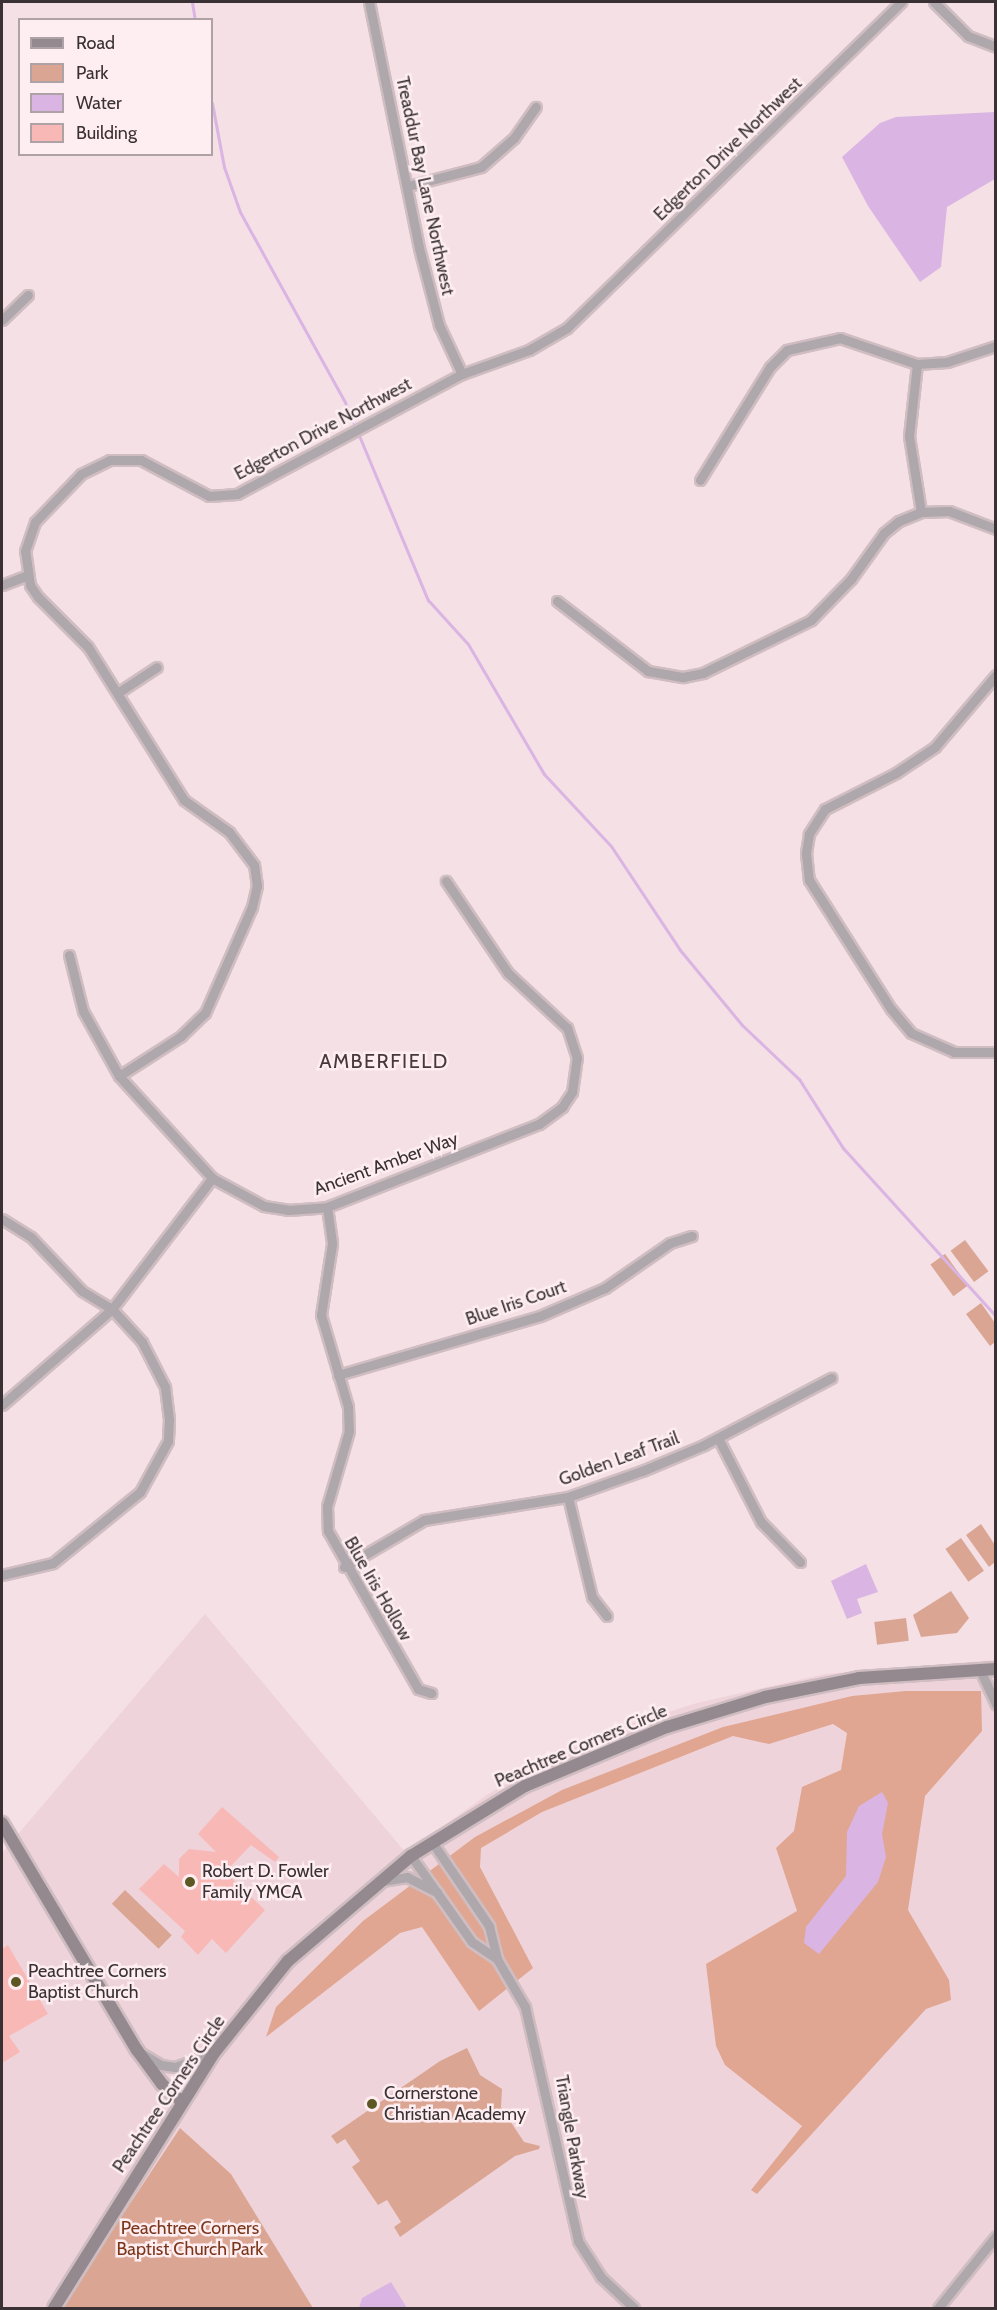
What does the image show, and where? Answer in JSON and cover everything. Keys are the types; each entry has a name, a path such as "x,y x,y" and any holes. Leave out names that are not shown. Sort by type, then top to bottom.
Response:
{"street":[{"name":"Treaddur Bay Lane Northwest","path":"369,2 439,325 462,374"},
{"name":"Edgerton Drive Northwest","path":"119,1076 194,1026 219,990 252,907 257,886 254,865 228,832 184,800 119,692 88,647 38,597 28,575 27,535 47,509 95,464 126,458 141,460 209,496 237,494 462,374 528,350 567,328 901,2"},
{"path":"934,2 968,36 996,47"},
{"path":"408,186 481,167 514,138 536,107"},
{"path":"2,320 27,295"},
{"path":"700,480 770,367 787,350 840,338 917,364 947,362 996,346"},
{"path":"917,364 909,436 921,512"},
{"path":"557,602 648,671 683,677 703,673 811,620 851,579 884,533 921,512 968,514 996,529"},
{"path":"2,585 28,575"},
{"path":"119,692 157,667"},
{"path":"996,675 935,747 896,773 825,808 809,834 806,853 809,880 891,1009 911,1033 954,1052 996,1052"},
{"name":"Ancient Amber Way","path":"69,955 83,1011 119,1076 212,1178 264,1206 288,1210 327,1207 539,1124 562,1107 572,1092 576,1058 567,1028 508,973 446,881"},
{"path":"2,1405 112,1309 212,1178"},
{"name":"Blue Iris Hollow","path":"327,1207 332,1244 321,1315 338,1375 349,1431 327,1506 328,1531 344,1567 418,1689 431,1693"},
{"path":"2,1219 31,1237 82,1291 112,1309 142,1342 159,1371 168,1403 168,1441 140,1492 89,1537 53,1563 2,1575"},
{"name":"Blue Iris Court","path":"338,1375 540,1316 605,1288 670,1243 692,1236"},
{"name":"Golden Leaf Trail","path":"344,1567 432,1517 568,1497 718,1438 831,1378"},
{"path":"718,1438 761,1522 800,1562"},
{"path":"568,1497 592,1597 607,1616"},
{"name":"Peachtree Corners Circle","path":"54,2308 181,2101 214,2053 288,1961 377,1882 411,1856 525,1786 667,1727 765,1697 859,1678 996,1669"},
{"path":"980,1670 996,1705"},
{"path":"2,1823 137,2050 162,2084 181,2101"},
{"name":"Triangle Parkway","path":"432,1842 489,1926 497,1959 515,1985 533,2030 578,2241 601,2277 634,2308"},
{"name":"Triangle Parkway","path":"411,1856 472,1942 497,1959"},
{"name":"Triangle Parkway","path":"377,1882 407,1877 437,1893"},
{"path":"137,2050 161,2065 175,2067 214,2053"},
{"path":"938,2308 996,2236"}],"shaded area":[{"path":"205,1614 406,1853 488,1794 599,1734 697,1703 825,1674 995,1660 995,2308 313,2308 231,2174 180,2129 61,2308 2,2308 2,1853"},
{"path":"906,1691 981,1691 982,1731 925,1796 908,1910 949,1980 951,2000 926,2009 757,2194 751,2190 802,2126 725,2065 716,2046 706,1964 797,1911 776,1848 794,1831 802,1787 841,1770 847,1733 833,1724 769,1744 733,1736 542,1812 481,1848 480,1867 533,1968 479,2011 422,1927 400,1933 266,2037 276,2007 363,1921 475,1837 562,1790 723,1727 852,1696"}],"green space":[{"path":"965,1240 988,1271 974,1282 951,1251"},
{"path":"945,1254 968,1286 953,1296 930,1265"},
{"path":"981,1303 995,1323 995,1342 990,1346 966,1314"},
{"path":"981,1524 995,1545 995,1562 989,1567 966,1535"},
{"path":"961,1538 984,1571 968,1582 945,1549"},
{"path":"951,1591 969,1618 957,1633 921,1637 913,1615"},
{"path":"906,1618 909,1641 877,1645 874,1622"},
{"path":"125,1890 172,1935 159,1949 112,1904"},
{"path":"467,2048 480,2075 502,2089 501,2107 524,2142 540,2146 539,2149 515,2156 400,2237 394,2227 401,2222 387,2200 378,2205 352,2167 360,2161 345,2139 337,2144 331,2136 440,2061"},
{"name":"Peachtree Corners Baptist Church Park","path":"180,2128 231,2174 313,2308 61,2308"}],"water":[{"path":"995,112 995,179 947,207 941,267 920,282 868,206 842,157 880,123 896,117"},
{"path":"866,1564 878,1592 857,1599 862,1613 847,1619 831,1581"},
{"path":"882,1792 888,1803 882,1834 886,1857 878,1882 819,1954 804,1943 806,1927 846,1876 847,1832 859,1806"},
{"path":"391,2282 407,2308 359,2308 362,2298"}],"building":[{"name":"Robert D. Fowler Family YMCA","path":"222,1807 279,1857 275,1862 251,1845 225,1872 265,1910 226,1953 212,1939 198,1955 181,1937 185,1931 139,1889 164,1864 179,1877 179,1859 189,1849 216,1852 198,1834"},
{"name":"Peachtree Corners Baptist Church","path":"8,1945 48,2014 9,2036 20,2052 2,2063 2,1949"}],"waterway":[{"path":"192,2 195,18"},
{"path":"213,108 224,167 240,212 345,402 428,600 468,644 544,774 611,846 680,950 742,1025 799,1079 843,1148 996,1316"}],"place":[{"name":"Robert D. Fowler Family YMCA","path":"190,1882"},
{"name":"Peachtree Corners Baptist Church","path":"16,1982"},
{"name":"Cornerstone Christian Academy","path":"372,2104"}],"district":[{"name":"AMBERFIELD","path":"384,1061"}]}
